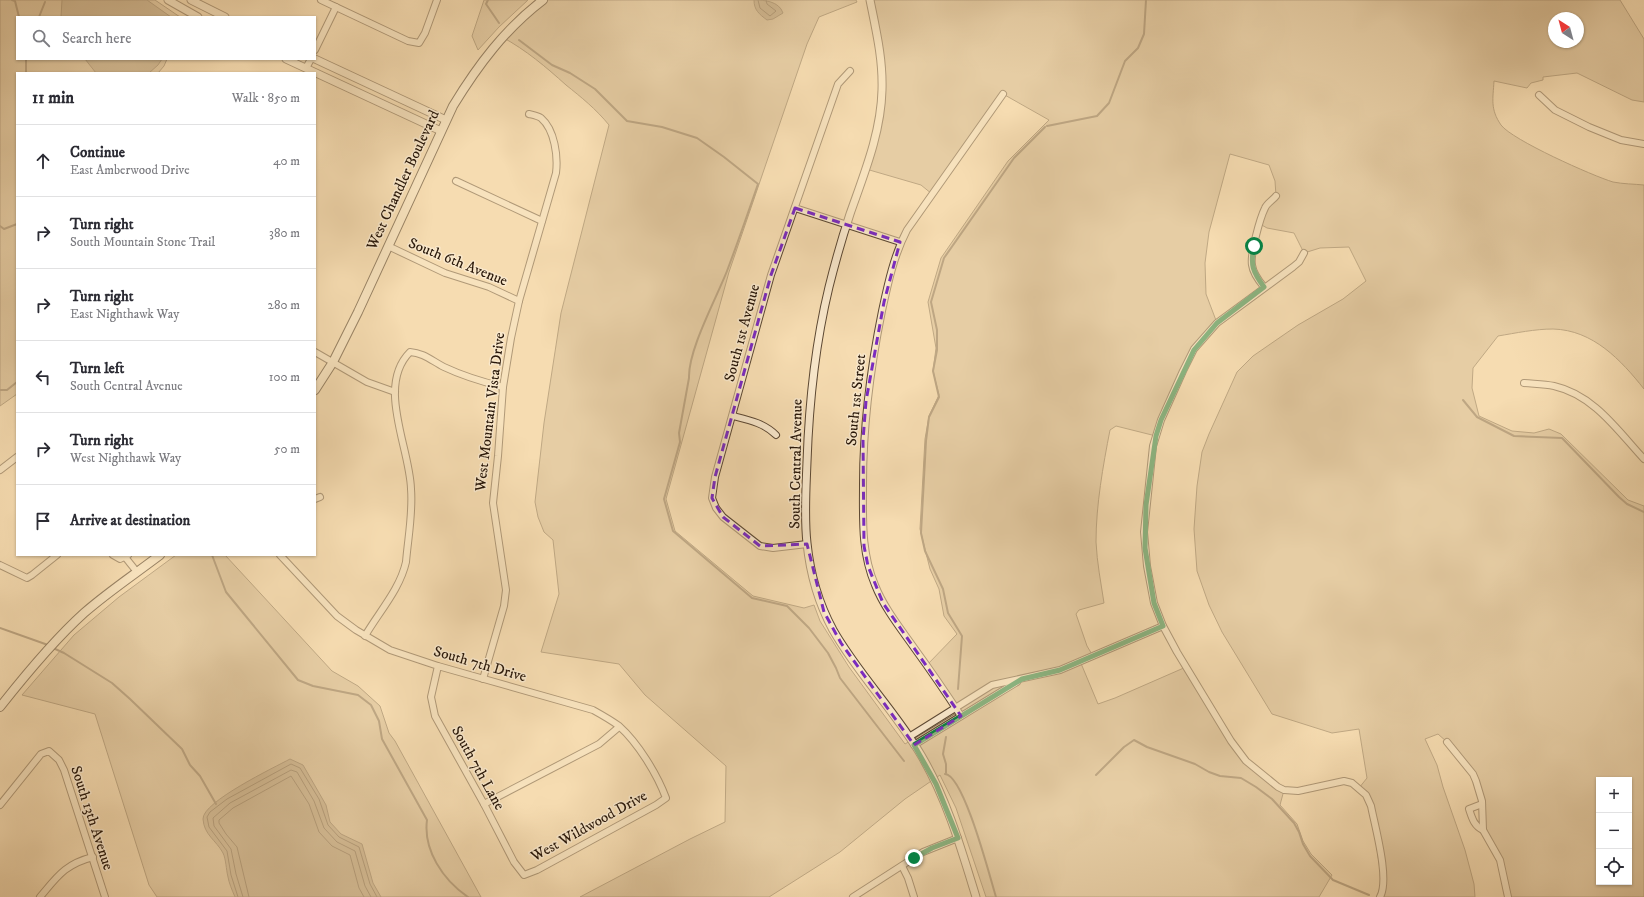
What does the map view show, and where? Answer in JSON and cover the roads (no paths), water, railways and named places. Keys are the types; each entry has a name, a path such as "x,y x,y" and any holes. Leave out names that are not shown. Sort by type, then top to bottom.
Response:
{"main road":[{"name":"West Chandler Boulevard","path":"316,388 333,362 441,130 470,78 503,36 543,0"},
{"path":"1,704 54,641 85,612 159,556"}],"street":[{"path":"168,0 196,16"},
{"path":"191,0 223,16"},
{"path":"321,0 408,41 419,43 425,34 438,0"},
{"name":"South Central Avenue","path":"870,0 879,44 882,70 881,106 872,149 846,225 828,289 822,320 811,391 806,487 807,544 812,570 824,612 841,643 909,737 934,779 958,838 976,897"},
{"path":"316,48 336,7"},
{"path":"316,59 446,120"},
{"path":"288,60 315,72"},
{"path":"306,68 310,60"},
{"name":"South 1st Avenue","path":"807,544 773,548 760,546 723,517 716,508 712,498 715,477 771,275 838,84 850,71"},
{"path":"316,73 441,130"},
{"name":"South 1st Street","path":"961,716 883,603 875,586 868,566 862,530 863,440 866,401 873,353 884,302 900,242 906,230 1003,94"},
{"path":"1539,95 1555,110 1589,127 1621,140 1644,144"},
{"name":"West Mountain Vista Drive","path":"483,679 504,606 506,590 493,503 503,387 511,338 519,302 556,173 556,152 548,128 541,118 529,114"},
{"path":"456,181 542,221"},
{"path":"1264,287 1252,267 1251,259 1266,207 1276,196"},
{"path":"795,208 900,242"},
{"name":"South 6th Avenue","path":"388,246 445,274 489,287 519,302"},
{"path":"1304,253 1299,262 1293,267 1217,323 1194,350 1164,413 1156,436 1146,505 1145,548 1151,588 1163,626 1231,741 1252,766 1284,790 1298,790 1344,781 1352,783 1366,795 1371,806 1384,876 1383,891 1380,897"},
{"path":"365,636 398,584 406,562 412,488 396,413 395,392 402,359 410,352 419,352 443,366 479,381 503,387"},
{"path":"316,353 367,382 395,392"},
{"path":"1524,383 1553,386 1581,396 1598,409 1644,459"},
{"path":"733,416 760,423 768,427 776,435"},
{"path":"0,470 16,458"},
{"path":"0,565 24,577 30,577 56,556"},
{"path":"115,556 120,558 126,556 137,572"},
{"name":"South 7th Drive","path":"281,556 337,616 365,636 390,650 438,666 593,710 619,727 646,761 662,788 666,798"},
{"path":"909,737 992,685 1060,670 1163,626"},
{"name":"South 7th Lane","path":"438,666 431,697 435,716 484,804 514,862 524,875"},
{"path":"914,745 1022,679"},
{"path":"484,804 599,744 619,727"},
{"path":"1447,742 1473,774 1482,804 1484,830 1500,860 1508,897"},
{"name":"South 13th Avenue","path":"0,805 42,754 49,751 59,760 64,770 105,897"},
{"name":"West Wildwood Drive","path":"524,875 537,870 656,805 666,798"},
{"path":"1482,804 1469,809 1472,820 1478,828 1484,830"},
{"path":"853,897 932,848 958,838"},
{"path":"40,897 61,872 78,861 93,857"},
{"path":"902,866 908,878 914,897"}],"water":[{"path":"62,0 147,0 170,16 61,16"},
{"path":"754,0 771,2 778,6 783,13 773,19 767,20 758,12"},
{"path":"86,60 161,60 150,72 95,72"},
{"path":"290,759 303,765 326,805 330,822 341,834 362,844 373,883 381,897 235,897 229,882 223,853 208,833 203,819 206,812 226,795"}],"waterway":[{"path":"12,0 15,1 19,16"},
{"path":"488,0 486,4 499,23"},
{"path":"1047,126 1097,116 1109,103 1125,61 1138,48 1144,34 1146,0"},
{"path":"39,16 45,2"},
{"path":"519,40 552,65 570,73 595,89 627,121 662,127 697,138 758,184 727,271 693,353 679,433 680,442 664,499 673,531 752,598 787,606 809,628 828,653 840,678 904,761"},
{"path":"26,60 26,72"},
{"path":"958,689 962,636 948,613 943,589 925,551 921,533 926,441 929,417 939,397 933,371 937,350 937,330 931,302 944,258 1014,158 1045,127"},
{"path":"0,226 4,229 16,224"},
{"path":"0,390 7,390 16,383"},
{"path":"1463,400 1477,417 1514,436 1562,438 1619,497 1627,504 1644,512"},
{"path":"212,556 226,592 298,680 313,686 358,695 371,705 379,721 382,739 427,820 428,842 437,863 450,882 468,897"},
{"path":"0,628 48,645"},
{"path":"53,648 64,653 112,683 130,699 182,749 190,765 200,776 216,804"},
{"path":"946,737 943,754 946,764 946,773"},
{"path":"1096,775 1124,747 1134,740 1147,747 1195,764 1220,776 1241,778 1272,799 1294,823 1310,856 1333,880 1369,895"},
{"path":"945,774 952,779 960,791 968,808 996,897"}]}
